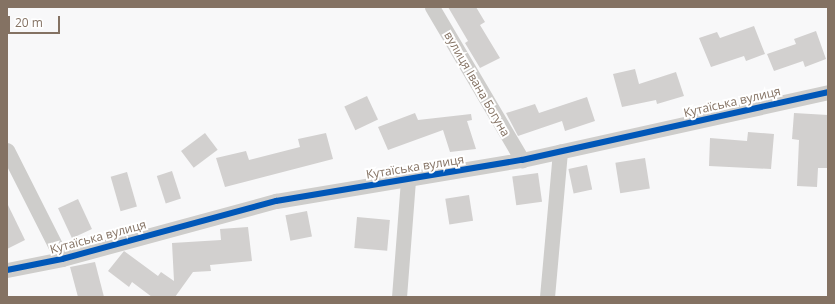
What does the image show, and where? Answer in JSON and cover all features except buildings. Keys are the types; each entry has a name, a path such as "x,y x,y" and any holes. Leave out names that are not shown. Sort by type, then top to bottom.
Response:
{"street":[{"name":"вулиця Івана Богуна","path":"432,7 522,160"},
{"name":"Кутаїська вулиця","path":"7,270 62,259 276,201 522,160 828,92"},
{"name":"Кутаїська вулиця","path":"7,150 62,259"},
{"path":"547,297 560,152"},
{"path":"399,297 408,179"}],"cycle path":[{"path":"7,270 62,259 276,201 522,160 828,92"}]}
